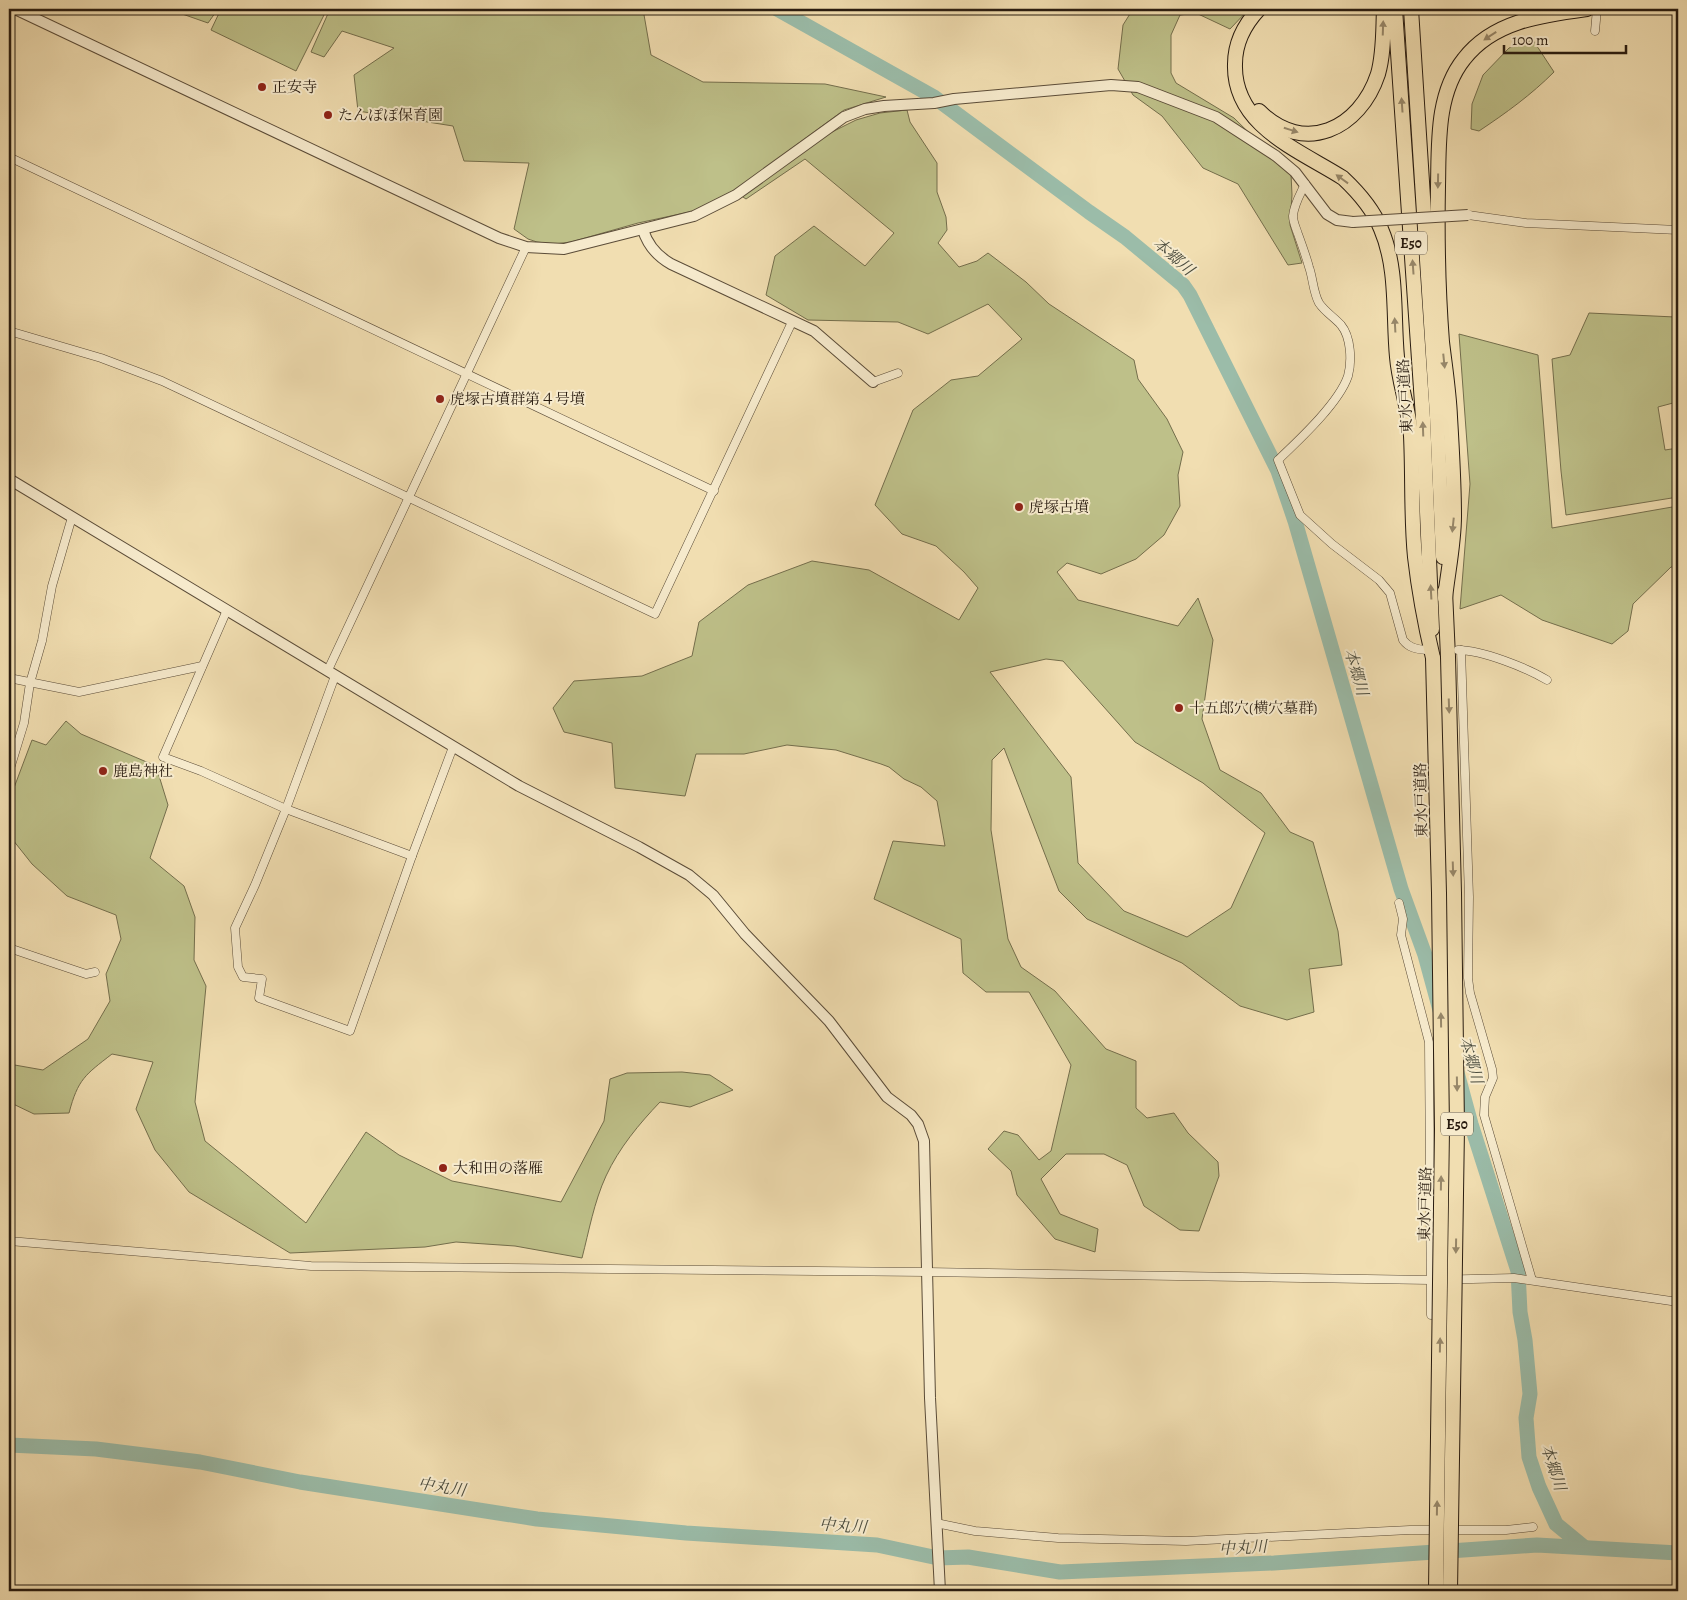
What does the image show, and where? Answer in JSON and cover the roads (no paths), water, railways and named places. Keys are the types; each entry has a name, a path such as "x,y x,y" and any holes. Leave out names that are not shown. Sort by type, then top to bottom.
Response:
{"highway":[{"path":"1259,9 1244,29 1235,53 1238,90 1247,109 1262,127 1274,136 1331,171 1352,187 1370,208 1381,229 1386,245 1392,281 1397,359 1410,434 1415,556 1422,613 1444,653"},
{"path":"1272,9 1256,25 1245,47 1242,70 1244,82 1252,102 1267,119 1286,129 1306,134 1326,131 1336,127 1355,114 1368,95 1376,78 1381,60 1384,9"},
{"name":"東水戸道路","path":"1395,9 1423,418 1444,653 1454,893 1457,1128 1450,1591"},
{"name":"東水戸道路","path":"1411,9 1436,407 1445,598 1439,893 1442,1129 1436,1591"},
{"path":"1445,598 1454,517 1450,416 1442,340 1437,235 1440,122 1444,101 1449,85 1464,58 1495,32 1527,19 1586,9"}],"street":[{"path":"15,9 499,238 526,247 564,249 694,216 728,199 844,117 865,109 1110,85 1138,87 1216,117 1276,156 1295,172 1327,214 1337,220 1353,222 1468,215 1526,223 1678,230"},
{"path":"1596,27 1597,9"},
{"path":"9,157 714,490"},
{"path":"1305,184 1297,200 1293,219 1309,265 1319,303 1345,331 1348,338 1350,364 1344,385 1334,399 1306,434 1278,460 1300,515 1332,544 1379,580 1390,593 1403,640 1407,645 1412,648 1444,653 1472,650 1535,673 1547,680"},
{"path":"643,230 647,241 659,257 814,331 872,382 898,373"},
{"path":"453,747 350,1031 259,998 262,979 243,977 238,967 235,928 286,809 332,673 409,497 526,247"},
{"path":"9,331 101,358 162,381 655,614 792,322"},
{"path":"9,479 518,786 639,847 689,875 713,895 746,934 812,1001 887,1097 912,1115 918,1124 924,1141 930,1398 940,1591"},
{"path":"9,772 24,723 30,683 42,640 52,586 72,517"},
{"path":"227,610 163,756 201,770 286,809 412,856"},
{"path":"1444,653 1469,897 1470,993 1493,1078 1485,1097 1484,1115 1532,1280"},
{"path":"9,678 78,692 202,666"},
{"path":"1399,903 1403,919 1402,935 1404,948 1429,1042 1431,1315"},
{"path":"9,948 86,974 95,972"},
{"path":"9,1242 311,1266 927,1272 1430,1280 1518,1279 1678,1302"},
{"path":"936,1523 975,1531 1058,1538 1186,1541 1410,1530 1506,1530 1533,1527"}],"waterway":[{"name":"本郷川","path":"777,9 934,97 1125,237 1183,285 1190,295 1278,471 1295,521 1401,889 1425,955 1471,1124 1518,1271 1520,1312 1525,1340 1530,1394 1526,1418 1529,1457 1539,1487 1556,1524 1584,1547"},
{"name":"中丸川","path":"9,1445 96,1449 200,1462 300,1482 537,1519 686,1533 877,1545 938,1558 968,1557 1060,1572 1274,1563 1537,1545 1678,1553"}],"place":[{"name":"正安寺","path":"262,87"},
{"name":"たんぽぽ保育園","path":"328,115"},
{"name":"虎塚古墳群第４号墳","path":"440,399"},
{"name":"虎塚古墳","path":"1019,507"},
{"name":"十五郎穴(横穴墓群)","path":"1179,708"},
{"name":"鹿島神社","path":"103,771"},
{"name":"大和田の落雁","path":"443,1168"}]}
